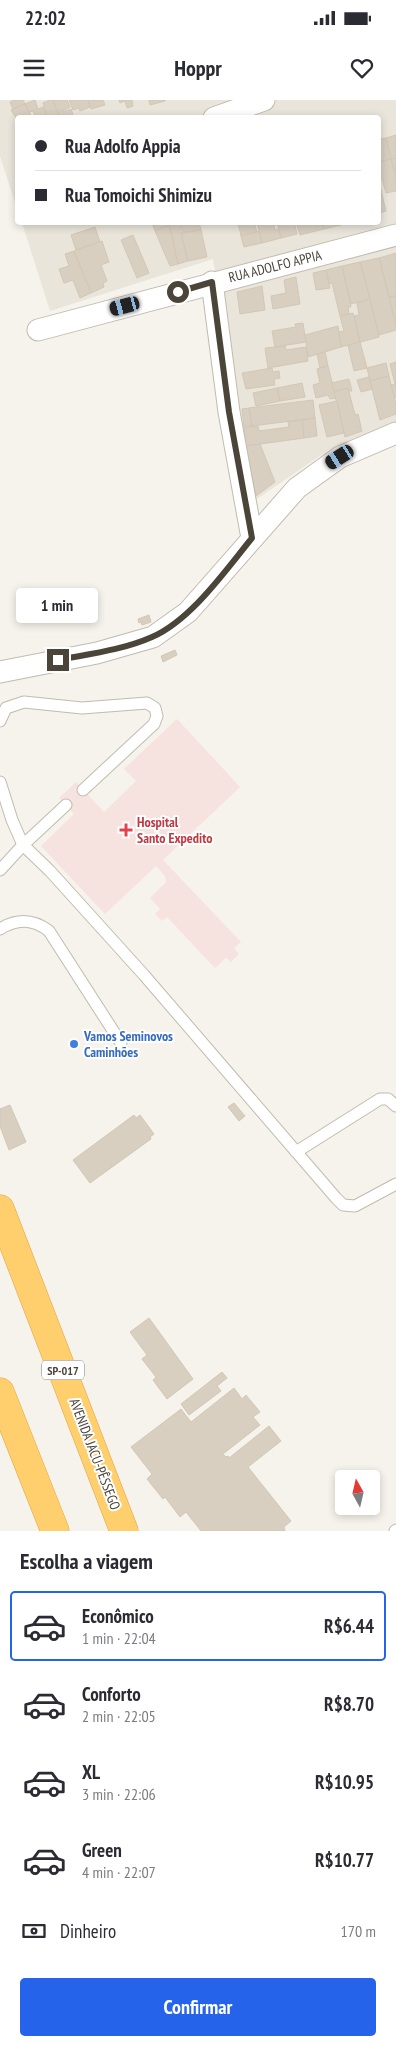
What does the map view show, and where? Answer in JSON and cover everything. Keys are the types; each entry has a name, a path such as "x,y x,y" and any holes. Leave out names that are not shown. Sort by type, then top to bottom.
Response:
{"highway":[{"name":"AVENIDA JACU-PÊSSEGO","path":"0,1209 124,1531"},
{"path":"0,1392 57,1527"}],"street":[{"path":"222,115 264,100"},
{"name":"RUA ADOLFO APPIA","path":"38,330 212,282 396,235"},
{"path":"212,282 229,412 252,538"},
{"path":"0,672 97,653 153,637 188,612 297,488 340,457 396,433"}],"lane":[{"path":"0,721 6,708 24,702 82,708 147,703 155,708 157,716 154,724 83,790"},
{"path":"0,782 12,820 23,845 50,871 144,975 336,1198 347,1206 355,1206 396,1184"},
{"path":"0,870 23,845 66,805"},
{"path":"0,929 25,921 37,922 49,931 122,1043"},
{"path":"296,1152 380,1099 388,1099 396,1106"}],"shaded area":[{"path":"0,100 396,100 396,427 330,449 254,501 213,259 50,311 23,225 381,225 381,115 15,115 15,203 0,156"},
{"name":"Hospital Santo Expedito","path":"177,719 240,787 163,860 241,942 234,948 239,954 231,962 226,958 215,968 167,917 162,921 155,914 160,909 150,898 166,882 165,876 156,866 105,914 41,846 74,814 59,798 76,782 104,812 136,781 124,769"}],"building":[{"path":"23,100 25,104 13,109 10,102"},
{"path":"35,100 38,109 43,107 46,115 35,115 33,111 29,112 25,104"},
{"path":"53,100 59,115 46,115 43,103"},
{"path":"53,100 67,100 70,107 62,111 71,109 73,115 59,115"},
{"path":"69,100 88,100 90,107 80,111 79,108 73,110"},
{"path":"88,100 103,100 105,105 91,109"},
{"path":"119,100 132,100 133,106 127,108 125,101 120,103"},
{"path":"149,100 165,100 165,101 150,105"},
{"path":"25,104 30,115 15,116 11,110"},
{"path":"396,135 396,158 391,159 386,138"},
{"path":"386,138 391,159 381,162 381,139"},
{"path":"396,158 396,177 391,159"},
{"path":"391,159 396,177 396,191 386,193 381,179 381,162"},
{"path":"381,190 386,211 381,212"},
{"path":"153,225 169,225 155,231"},
{"path":"169,225 178,264 170,266 155,231"},
{"path":"170,225 180,225 188,261 178,264"},
{"path":"181,225 200,225 201,230 183,232"},
{"path":"239,225 255,225 257,232 241,236"},
{"path":"258,225 274,225 275,230 279,229 281,238 262,243"},
{"path":"278,225 295,225 297,234 281,238"},
{"path":"297,225 323,225 324,229 300,235"},
{"path":"323,225 341,225 324,229"},
{"path":"95,227 100,242 76,250 71,235"},
{"path":"201,230 207,257 188,261 181,233"},
{"path":"259,231 262,243 244,247 241,236"},
{"path":"133,235 149,273 137,278 121,240"},
{"path":"102,241 109,262 101,265 107,281 103,283 104,287 91,293 74,251"},
{"path":"74,251 91,293 80,298 73,280 64,283 59,269 69,266 65,254"},
{"path":"396,253 396,296 389,297 379,258"},
{"path":"379,258 396,330 379,335 360,262"},
{"path":"360,262 370,299 351,304 342,266"},
{"path":"342,266 351,307 348,307 349,314 340,316 332,283 329,284 326,270"},
{"path":"326,270 330,288 316,290 313,273"},
{"path":"296,277 300,304 273,309 271,296 286,293 284,280"},
{"path":"262,286 265,310 240,314 237,292"},
{"path":"396,296 396,325 389,297"},
{"path":"370,299 379,337 360,342 354,316 359,315 357,303"},
{"path":"353,313 360,342 341,347 339,332 344,331 340,316"},
{"path":"303,323 306,342 275,347 272,331 296,327 295,324"},
{"path":"338,326 341,347 308,357 305,335"},
{"path":"360,342 367,368 354,371 348,345"},
{"path":"285,346 286,350 306,347 308,361 268,368 265,348"},
{"path":"325,352 328,366 320,368 317,354"},
{"path":"396,362 396,398 394,398 391,385 395,384 390,364"},
{"path":"386,363 389,376 370,381 367,368"},
{"path":"328,366 336,398 330,399 328,395 316,398 313,385 320,383 317,369"},
{"path":"272,368 273,372 279,371 280,378 274,379 275,385 246,389 242,373"},
{"path":"389,376 396,405 396,414 380,420 370,381"},
{"path":"369,377 372,389 361,392 357,380"},
{"path":"349,379 352,391 349,391 348,388 334,392 332,383"},
{"path":"302,383 305,397 280,401 277,388"},
{"path":"277,388 280,401 256,406 253,393"},
{"path":"348,388 355,415 358,414 362,431 345,437 334,392"},
{"path":"313,400 315,418 252,426 249,408"},
{"path":"337,401 344,433 327,437 319,405"},
{"path":"249,408 252,426 244,427 242,409"},
{"path":"315,418 317,436 304,438 302,420"},
{"path":"302,420 304,438 246,446 244,427 258,426 259,431 289,427 288,422"},
{"path":"260,444 275,482 256,496 246,446"},
{"path":"149,615 151,622 142,625 141,622 139,623 138,619"},
{"path":"175,650 177,655 163,662 161,656"},
{"path":"234,1103 245,1116 239,1121 228,1107"},
{"path":"10,1105 26,1142 9,1150 0,1126 0,1109"},
{"path":"134,1115 136,1118 140,1115 154,1134 150,1137 151,1139 90,1183 73,1160"},
{"path":"149,1318 193,1379 167,1399 153,1380 156,1377 142,1359 147,1355 130,1332"},
{"path":"222,1372 227,1378 217,1386 221,1391 189,1415 181,1404"},
{"path":"234,1388 242,1399 246,1395 260,1412 253,1417 260,1425 223,1454 229,1458 269,1426 281,1441 248,1467 291,1521 284,1527 285,1531 201,1531 186,1512 180,1517 165,1497 163,1499 147,1479 152,1474 131,1447 181,1409 191,1422"}],"place":[{"name":"Hospital Santo Expedito","path":"126,830"},
{"name":"Vamos Seminovos Caminhões","path":"74,1044"}],"route":[{"path":"58,660 97,653 153,637 188,612 204,596 252,538 229,412 212,282 178,292"}]}
